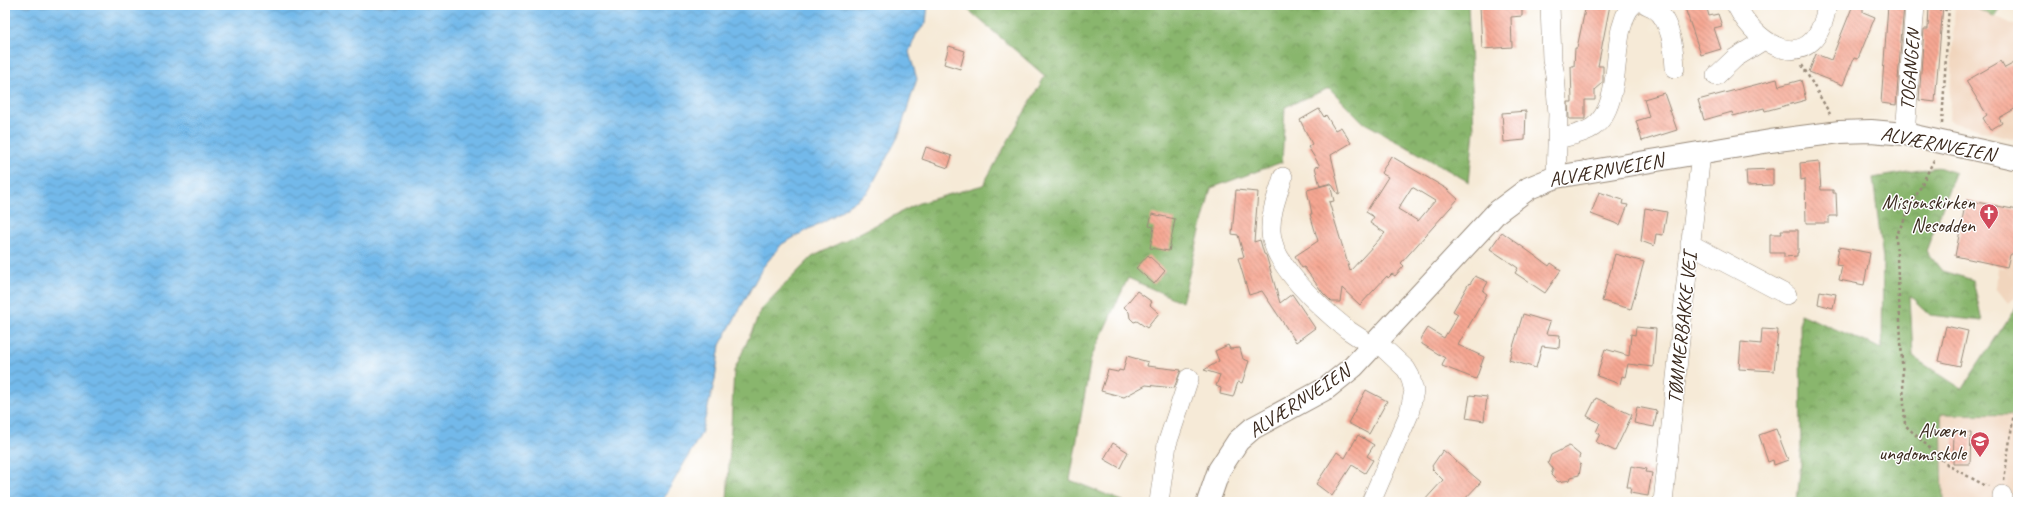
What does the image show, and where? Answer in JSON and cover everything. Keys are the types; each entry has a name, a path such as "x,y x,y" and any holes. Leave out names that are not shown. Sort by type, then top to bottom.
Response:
{"main road":[{"name":"ALVÆRNVEIEN","path":"1208,502 1219,470 1227,455 1238,441 1253,428 1327,388 1353,367 1497,212 1529,188 1556,177 1701,154 1770,141 1840,132 1871,131 1905,134 2018,159"}],"street":[{"path":"1550,5 1552,60 1555,75 1558,139 1556,177"},
{"path":"1558,139 1592,128 1606,113 1612,95 1621,31 1626,13 1633,5"},
{"path":"1647,5 1657,11 1669,30 1674,51 1675,68"},
{"path":"1736,5 1740,14 1754,32 1764,40 1793,51 1806,46 1815,37 1827,5"},
{"name":"TOGANGEN","path":"1905,134 1915,5"},
{"path":"1716,76 1735,58 1764,40"},
{"name":"TØMMERBAKKE VEI","path":"1663,502 1701,154"},
{"path":"1283,177 1272,218 1272,241 1277,254 1313,298 1348,330 1375,345 1406,369 1410,376 1414,390 1409,414 1371,502"},
{"path":"1690,244 1787,296"},
{"path":"1159,502 1167,444 1189,378"}],"path":[{"path":"1942,126 1949,5"},
{"path":"1793,51 1813,83 1840,132"},
{"path":"1935,158 1896,236 1905,425 1949,466 2002,498 2015,405 2018,403"}],"shaded area":[{"path":"1955,5 1969,5 1979,8 2018,27 2018,140 1954,123 1949,119"},
{"path":"2013,252 2018,253 2018,296 2008,303 1996,288 1998,267 2005,268 2008,256"},
{"name":"Alværn ungdomsskole","path":"1941,414 2018,415 2018,502 1943,502"}],"green space":[{"path":"965,5 1468,5 1474,130 1469,182 1363,122 1329,88 1285,107 1282,162 1211,188 1182,302 1128,278 1091,358 1070,480 1125,502 727,502 734,371 762,308 812,257 919,203 983,185 1045,76 965,7"},
{"path":"1969,5 2002,5 1995,17"},
{"path":"1938,167 1955,173 1926,251 1942,271 1973,280 1982,321 1930,315 1910,296 1913,357 1962,389 2018,304 2018,415 1941,414 1943,502 1797,502 1801,463 1800,314 1882,349 1883,259 1873,178"}],"water":[{"path":"5,5 928,5 926,23 916,35 909,52 917,79 898,137 868,192 835,215 782,244 763,267 720,345 715,380 701,434 664,498 660,502 5,502"}],"building":[{"path":"1522,5 1522,16 1511,17 1512,47 1482,49 1480,6"},
{"path":"1586,5 1610,5 1598,66 1603,66 1603,83 1595,90 1595,100 1585,100 1585,119 1569,119 1568,102 1572,102 1571,66 1574,66 1575,48 1577,48"},
{"path":"1684,5 1706,5 1709,16 1718,14 1722,26 1714,28 1721,49 1701,55"},
{"path":"1853,5 1863,5 1863,12 1875,17 1858,59 1854,58 1843,85 1809,72 1816,54 1831,60"},
{"path":"1888,5 1904,5 1896,105 1881,103"},
{"path":"1929,5 1943,5 1935,102 1919,100 1924,29 1928,29"},
{"path":"949,46 965,51 960,69 944,64"},
{"path":"2001,61 2005,68 2018,61 2018,107 1999,118 2002,123 1990,130 1983,118 1987,115 1966,81"},
{"path":"1777,79 1779,86 1801,80 1806,100 1765,111 1764,108 1733,116 1732,112 1704,120 1698,100"},
{"path":"1664,93 1677,130 1642,141 1636,121 1649,117 1644,99"},
{"path":"1319,109 1324,117 1326,115 1335,130 1341,127 1351,143 1331,155 1340,193 1338,194 1331,183 1320,186 1315,167 1320,166 1308,147 1312,144 1300,120"},
{"path":"1526,111 1525,140 1504,142 1502,113"},
{"path":"926,147 952,156 948,168 922,159"},
{"path":"1391,156 1447,189 1458,199 1401,263 1404,266 1395,276 1392,274 1388,278 1387,276 1360,305 1342,288 1340,302 1332,302 1323,293 1304,267 1302,268 1295,256 1318,241 1310,214 1312,214 1307,190 1330,184 1334,201 1329,202 1350,271 1385,233 1370,223 1374,217 1366,212 1388,177 1381,173","holes":["1412,187 1435,201 1418,221 1398,209"]},
{"path":"1819,161 1821,190 1833,190 1833,193 1836,193 1837,216 1829,216 1829,223 1806,223 1805,179 1801,180 1800,163"},
{"path":"1773,169 1773,185 1747,186 1746,170"},
{"path":"1236,190 1258,192 1254,242 1260,240 1280,303 1292,294 1315,328 1296,342 1262,291 1249,295 1238,258 1244,257 1238,235 1232,234"},
{"path":"1599,192 1623,200 1622,204 1628,205 1620,225 1591,214"},
{"name":"Misjonskirken Nesodden","path":"1966,200 2018,210 2018,250 2010,255 2007,267 1955,256"},
{"path":"1645,208 1667,212 1663,235 1656,234 1654,246 1641,241"},
{"path":"1152,214 1175,219 1169,251 1150,248 1154,227 1149,226"},
{"path":"1781,230 1798,230 1797,256 1784,257 1784,253 1770,253 1770,234 1782,234"},
{"path":"1502,232 1549,266 1551,263 1561,270 1545,293 1515,273 1518,268 1490,249"},
{"path":"1839,247 1870,253 1864,285 1839,280 1842,266 1836,265"},
{"path":"1615,254 1644,262 1631,309 1602,301"},
{"path":"1148,255 1165,271 1154,284 1136,268"},
{"path":"1475,276 1488,282 1483,291 1487,294 1458,345 1484,357 1476,379 1442,366 1445,358 1422,344 1421,339 1428,328 1444,338 1458,314 1453,311 1469,283 1470,284"},
{"path":"1137,291 1152,302 1150,305 1159,313 1147,328 1137,321 1134,322 1130,318 1129,312 1124,307"},
{"path":"1820,291 1836,294 1833,308 1818,304"},
{"path":"1523,314 1550,322 1546,334 1560,335 1559,348 1542,346 1536,368 1509,360"},
{"path":"1946,326 1968,331 1960,366 1938,361"},
{"path":"1636,327 1656,329 1653,367 1628,364 1625,377 1622,376 1620,384 1597,376 1605,349 1629,356 1631,334 1635,335"},
{"path":"1762,329 1778,330 1774,371 1739,369 1741,342 1761,344"},
{"path":"1228,345 1230,349 1240,348 1243,359 1249,361 1242,383 1238,382 1233,397 1220,394 1221,388 1216,386 1220,375 1204,370 1219,361 1215,351"},
{"path":"1127,356 1148,362 1147,366 1181,370 1174,388 1146,385 1124,397 1101,391 1108,370 1118,372 1119,370 1123,371"},
{"path":"1366,390 1387,401 1369,434 1348,423"},
{"path":"1470,395 1487,397 1484,421 1466,418"},
{"path":"1596,398 1632,415 1615,451 1596,442 1600,434 1596,432 1600,423 1587,416"},
{"path":"1637,407 1657,411 1654,427 1634,423"},
{"path":"1776,429 1788,460 1774,465 1773,460 1768,462 1759,435"},
{"path":"1954,432 1971,433 1970,464 1953,464"},
{"path":"1358,435 1374,445 1367,456 1373,460 1365,473 1352,465 1332,496 1316,484 1337,452 1345,458"},
{"path":"1113,443 1128,452 1120,468 1104,459"},
{"path":"1569,446 1580,455 1578,461 1581,465 1579,475 1571,477 1570,480 1558,482 1551,475 1553,469 1548,463 1551,455"},
{"path":"1443,450 1481,482 1462,502 1423,502 1443,480 1432,469 1432,466"},
{"path":"1631,466 1647,469 1646,472 1652,473 1648,496 1630,493 1631,487 1627,487"}],"place":[{"name":"Misjonskirken Nesodden","path":"1989,230"},
{"name":"Alværn ungdomsskole","path":"1980,458"}]}
